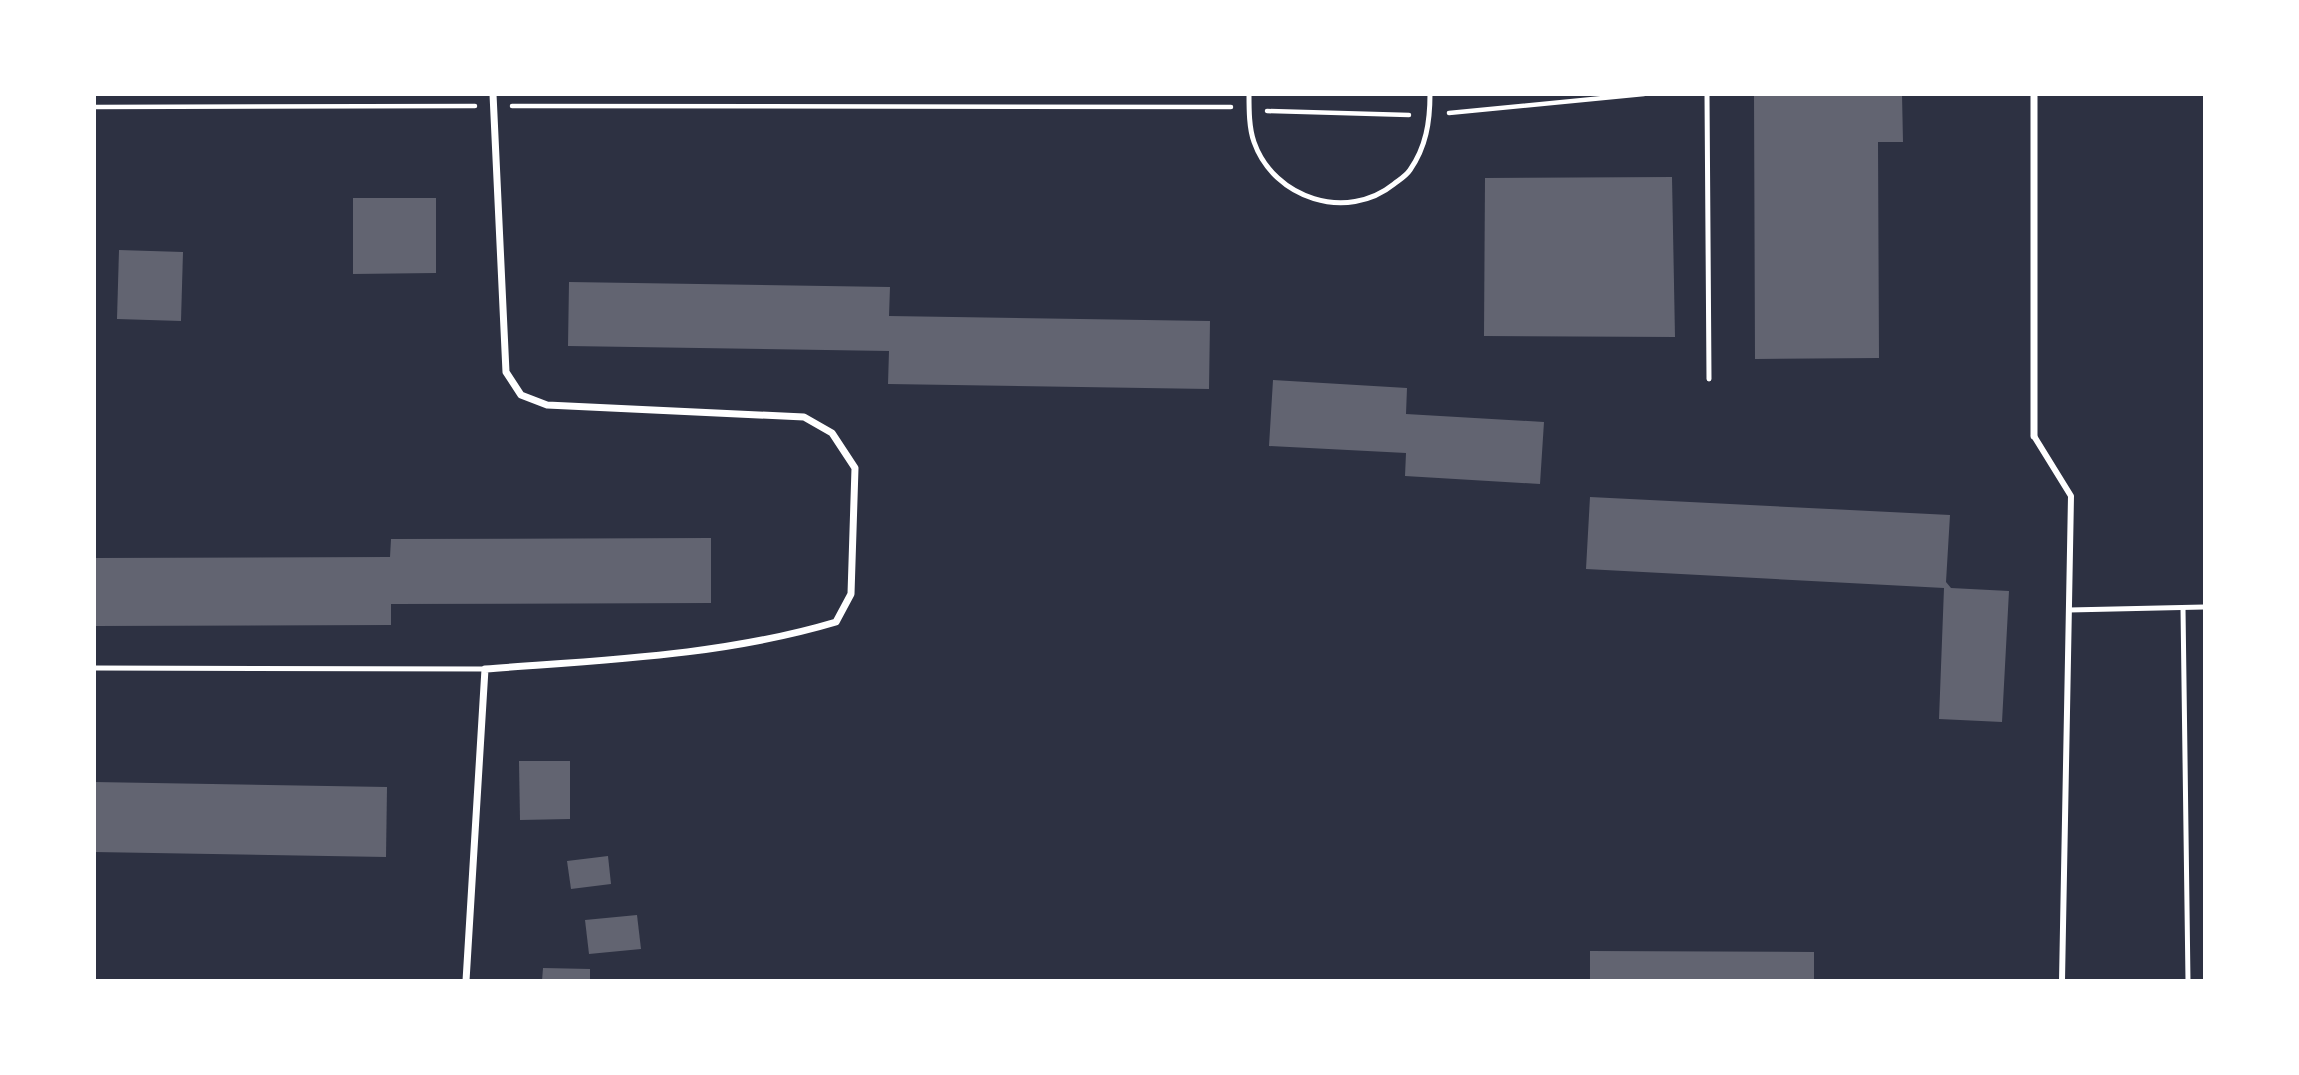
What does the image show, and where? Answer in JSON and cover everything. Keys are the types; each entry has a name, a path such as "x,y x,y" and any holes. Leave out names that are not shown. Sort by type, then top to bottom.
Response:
{"street":[{"path":"466,981 485,669 666,655 806,631 835,622 851,594 855,468 832,433 804,417 547,405 521,395 506,372 493,94"},
{"path":"2034,94 2034,436 2071,496 2062,981"}],"lane":[{"path":"1249,94 1254,142 1268,169 1292,190 1321,202 1353,202 1383,192 1408,172 1424,145 1430,114 1430,94"},
{"path":"1707,94 1709,379"},
{"path":"2068,610 2204,607"},
{"path":"2183,608 2188,981"},
{"path":"94,668 485,669"}],"path":[{"path":"94,107 1227,106"}],"building":[{"path":"1754,94 1902,94 1903,142 1878,142 1879,358 1755,359"},
{"path":"1672,177 1675,337 1484,336 1485,178"},
{"path":"353,198 436,198 436,273 353,274"},
{"path":"119,250 183,252 181,321 117,319"},
{"path":"569,282 890,287 889,316 1210,321 1209,389 888,384 889,351 568,346"},
{"path":"1273,380 1407,388 1406,414 1544,422 1540,484 1405,476 1406,453 1269,446"},
{"path":"1590,497 1950,515 1946,582 1951,588 2009,591 2002,722 1939,719 1944,588 1586,569"},
{"path":"711,538 711,603 391,604 391,625 94,626 94,558 390,557 391,539"},
{"path":"519,761 570,761 570,819 520,820"},
{"path":"94,782 387,787 386,857 94,852"},
{"path":"608,856 611,884 571,889 567,861"},
{"path":"637,915 641,949 589,954 585,920"},
{"path":"1590,951 1814,952 1814,981 1590,981"},
{"path":"543,968 590,969 590,981 542,981"}]}
